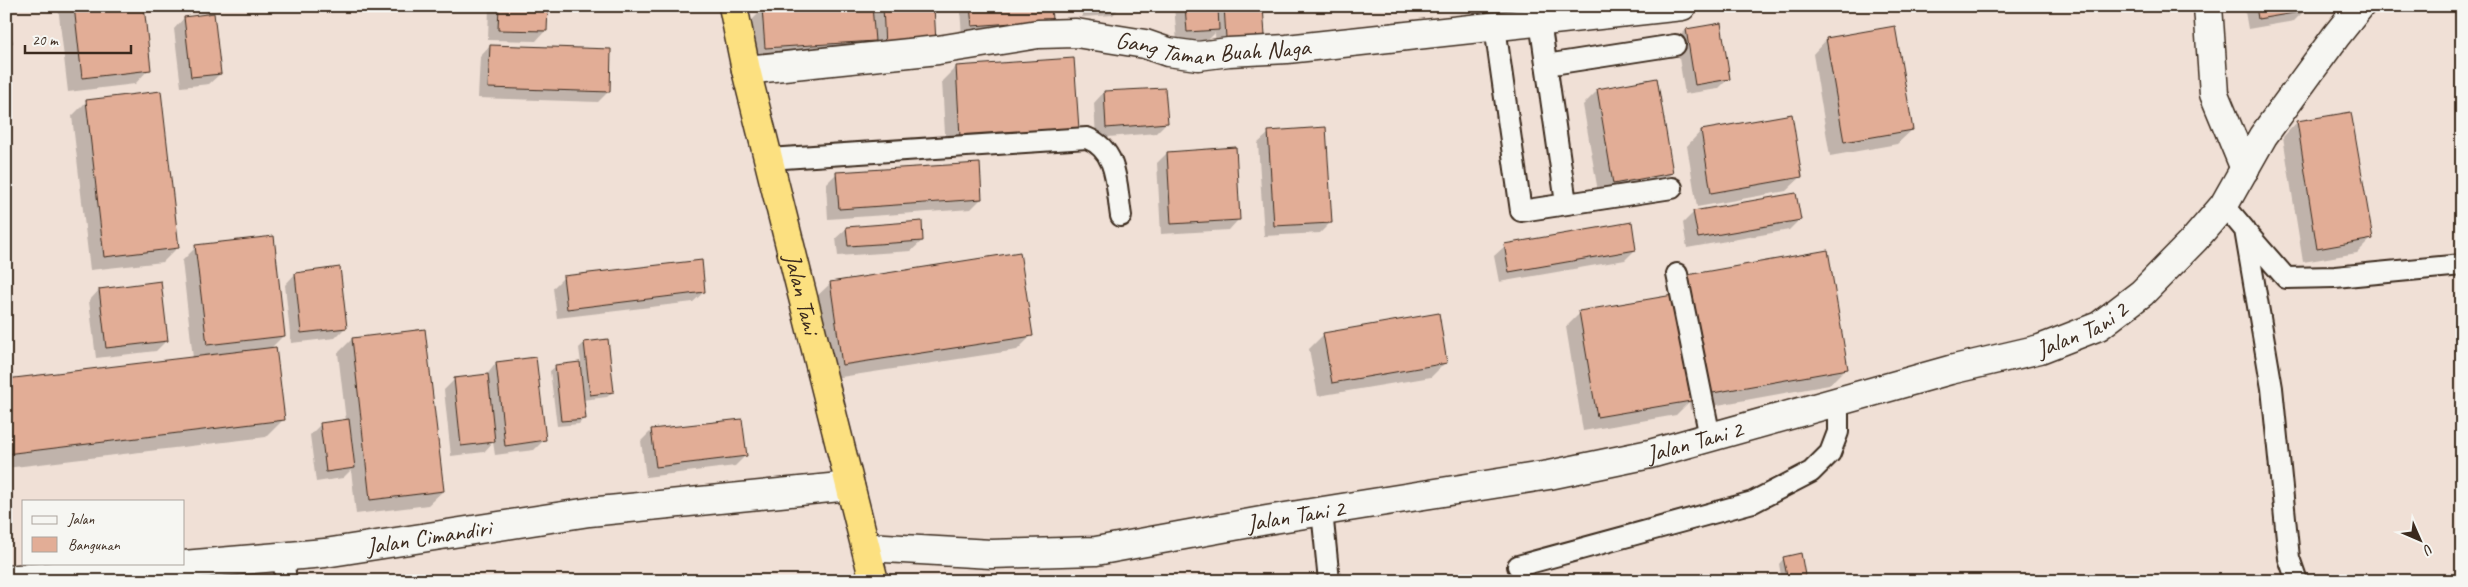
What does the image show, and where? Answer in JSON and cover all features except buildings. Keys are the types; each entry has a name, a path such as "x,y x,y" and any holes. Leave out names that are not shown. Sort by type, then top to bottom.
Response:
{"highway":[{"name":"Jalan Tani","path":"733,6 746,70 874,581"}],"street":[{"name":"Gang Taman Buah Naga","path":"746,70 938,50 1038,34 1076,33 1145,44 1168,52 1198,56 1229,52 1287,49 1682,6"},
{"path":"2208,6 2214,94 2245,169"},
{"name":"Jalan Tani 2","path":"867,547 991,554 1096,551 1322,511 1549,475 1650,454 1950,370 2040,349 2099,326 2142,293 2195,239 2224,205 2263,136 2360,6"},
{"name":"Jalan Cimandiri","path":"6,580 284,569 324,553 589,512 850,486"}],"lane":[{"path":"1540,21 1566,204"},
{"path":"1495,27 1521,211 1672,188"},
{"path":"1546,65 1675,45"},
{"path":"768,159 1086,138 1099,143 1110,156 1121,216"},
{"path":"2224,205 2286,278 2335,277 2462,265"},
{"path":"2245,230 2272,388 2289,558 2297,581"},
{"path":"1677,274 1710,437"},
{"path":"1518,566 1753,502 1811,472 1830,453 1838,432 1838,402"},
{"path":"1322,511 1329,581"}]}
